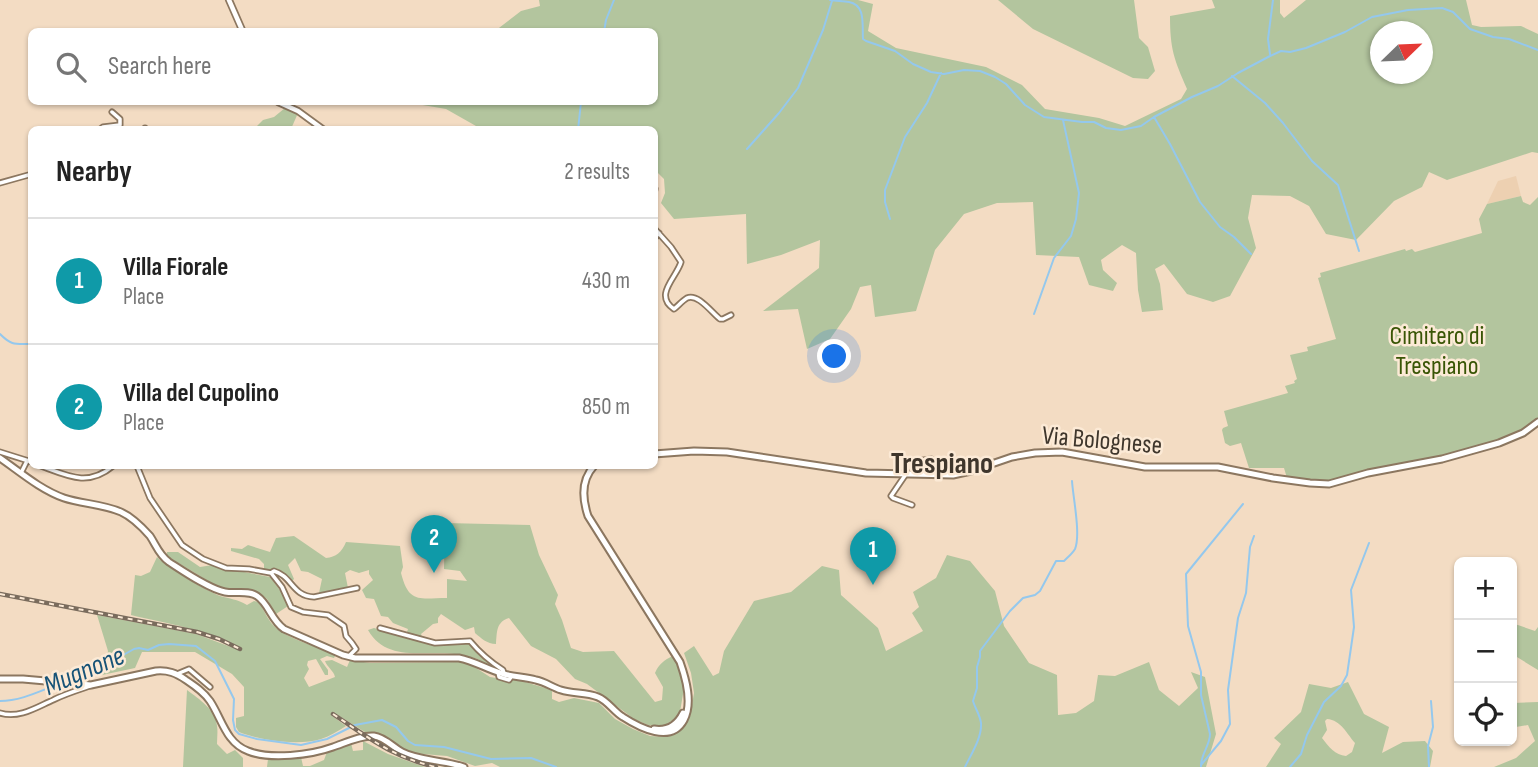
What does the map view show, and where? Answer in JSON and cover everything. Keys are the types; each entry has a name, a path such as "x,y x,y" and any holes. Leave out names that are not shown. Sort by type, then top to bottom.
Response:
{"main road":[{"name":"Via Bolognese","path":"658,454 727,452 866,473 960,475 1012,457 1062,452 1145,467 1218,467 1273,478 1329,484 1368,473 1429,463 1499,443 1523,433 1538,422"},
{"path":"0,458 61,497 120,511 141,527 167,561 215,589 257,596 264,602 276,623 284,629 349,656 376,659 469,659 501,673 536,680 561,690 599,697 621,716 660,730 670,727 682,716 688,694 684,673 680,662 588,516 584,486 591,469"},
{"path":"0,679 91,685 165,671 177,674 205,695 234,743 250,752 272,755 309,753 375,736 414,757 440,760 464,767"}],"street":[{"path":"229,0 241,28"},
{"path":"285,105 319,126"},
{"path":"112,112 120,119 120,125 112,126"},
{"path":"0,183 28,175"},
{"path":"659,233 681,262 666,290 669,306 674,309 688,297 693,297 704,303 720,320 731,315"},
{"path":"0,452 28,461"},
{"path":"915,474 917,461 931,459"},
{"path":"21,473 28,462"},
{"path":"50,469 81,479 91,478 108,469"},
{"path":"138,469 155,508 185,547 203,559 226,568 281,573 300,594 307,597 357,588"},
{"path":"906,474 891,496 912,505"},
{"path":"271,573 282,587 291,607 303,612 328,615 344,626 346,636 356,649 349,656"},
{"path":"380,628 435,643 470,641 485,658 503,670 501,673"},
{"path":"177,674 189,669 210,687"},
{"path":"0,713 12,715 28,711 91,685"}],"shaded area":[{"path":"1516,176 1521,196 1487,204 1498,181"}],"green space":[{"path":"539,0 858,0 873,4 868,31 896,48 986,67 1022,85 1045,109 1099,118 1125,126 1181,99 1187,89 1174,54 1170,16 1215,8 1212,0 1280,0 1280,13 1284,18 1306,0 1466,0 1472,25 1521,26 1538,34 1538,153 1532,152 1447,180 1429,172 1422,187 1394,201 1356,240 1326,234 1309,206 1290,196 1252,195 1248,218 1256,248 1230,296 1213,302 1187,294 1164,264 1155,269 1163,310 1142,312 1136,253 1122,245 1101,260 1103,270 1117,283 1113,291 1089,285 1079,257 1036,255 1033,202 997,203 964,214 935,250 916,311 875,317 871,285 860,287 851,309 830,339 807,349 798,309 763,311 819,268 820,240 747,264 746,214 674,219 661,203 665,193 664,179 658,173 658,126 476,126 446,109 423,105 658,105 658,28 499,28 521,11 540,6"},
{"path":"998,0 1134,0 1139,38 1148,47 1155,71 1148,79 1133,78 1033,29"},
{"path":"285,108 298,113 292,126 257,126 263,120 274,117"},
{"name":"Cimitero di Trespiano","path":"1521,196 1523,202 1530,205 1538,197 1538,419 1519,432 1497,441 1329,482 1287,478 1284,468 1249,468 1241,443 1230,446 1225,443 1222,430 1228,426 1224,411 1288,393 1285,386 1295,383 1297,379 1290,355 1308,351 1307,347 1336,339 1318,278 1321,277 1320,273 1405,249 1415,252 1482,233 1479,219 1487,204"},
{"path":"445,523 530,525 539,555 558,595 555,604 571,648 583,652 614,651 655,702 662,700 663,687 655,673 662,663 673,656 681,672 684,688 680,712 665,725 648,725 634,719 587,684 575,679 556,659 531,646 509,618 499,625 496,644 482,639 475,633 474,627 465,630 441,614 438,623 421,634 424,642 436,644 470,642 489,663 501,670 469,657 399,652 387,648 368,630 374,628 405,638 408,629 393,623 388,617 381,616 374,599 366,598 362,590 373,580 369,570 359,573 350,570 345,573 348,588 319,593 322,579 301,571 295,558 288,565 294,579 292,581 280,570 264,571 264,564 259,559 231,551 231,548 242,549 248,545 270,552 276,538 294,536 326,558 343,549 346,542 400,546 403,567 401,573 412,595 422,598 447,598 447,579 467,581 460,571 444,569"},
{"path":"167,552 178,552 200,567 213,565 270,577 288,606 276,614 267,599 259,593 218,587 167,556"},
{"path":"947,555 970,561 995,591 1004,626 1029,663 1057,675 1058,715 1076,713 1094,701 1098,675 1115,676 1149,662 1159,690 1179,706 1198,688 1191,672 1205,677 1216,734 1206,767 500,767 492,763 475,766 447,756 411,753 379,734 368,734 333,712 331,715 346,726 312,741 280,742 239,732 236,718 244,716 244,687 232,674 195,652 142,652 135,668 102,675 108,651 97,615 196,634 240,649 201,632 131,615 135,575 141,576 150,572 157,557 169,567 220,596 247,605 258,602 280,631 336,654 334,658 327,656 320,659 328,670 328,675 325,675 316,659 308,661 309,669 304,678 309,687 335,677 325,661 332,660 347,667 350,660 370,663 463,662 490,677 515,679 552,690 552,699 559,702 574,698 599,703 615,719 633,729 650,736 665,737 678,730 690,716 694,693 684,653 694,646 713,676 719,673 724,651 754,601 791,592 822,566 839,570 841,595 878,628 886,651 923,631 912,613 919,607 913,592 936,578"},
{"path":"1517,625 1535,631 1538,627 1538,670 1517,657"},
{"path":"1348,682 1364,714 1389,727 1382,753 1403,742 1425,741 1433,751 1430,767 1266,767 1281,744 1274,738 1301,712 1309,684 1331,688","holes":["1332,720 1340,725 1355,743 1352,752 1346,756 1335,752 1322,738 1327,730 1325,721"]},
{"path":"187,690 214,715 217,744 227,754 235,750 243,758 243,767 183,767"},
{"path":"1538,702 1538,767 1494,767 1516,758 1535,741 1528,725 1517,727 1517,703"},
{"path":"363,741 388,754 425,767 267,767 268,759 301,757 303,766 310,766 324,760 327,752 351,743 353,751 363,750"}],"waterway":[{"path":"605,28 614,0"},
{"path":"830,0 849,2 858,7 862,16 863,39 895,51 913,64 944,74 964,70 980,71 1006,84 1025,105 1044,117 1094,122 1106,128 1121,130 1141,126 1281,51 1306,48 1372,17 1408,10 1442,8 1453,12 1470,29 1538,50"},
{"path":"1270,54 1268,39 1273,0"},
{"path":"747,149 798,88 823,30 832,1"},
{"path":"890,219 885,190 905,137 927,103 941,73"},
{"path":"1232,76 1265,103 1312,161 1338,185 1359,251"},
{"path":"578,126 581,105"},
{"path":"1154,117 1200,202 1220,227 1251,254"},
{"path":"1034,314 1054,258 1071,236 1076,219 1079,193 1063,120"},
{"path":"0,334 14,344 28,344"},
{"path":"965,767 981,729 973,701 977,688 980,651 1010,611 1023,598 1040,591 1056,561 1064,561 1075,549 1077,526 1072,481"},
{"path":"1201,767 1210,734 1201,695 1201,672 1188,626 1186,574 1243,504"},
{"path":"1201,765 1221,741 1230,724 1228,690 1238,618 1246,593 1250,547 1254,536"},
{"path":"1290,767 1301,754 1307,735 1324,702 1341,686 1347,675 1354,627 1351,590 1369,543"},
{"name":"Mugnone","path":"64,681 109,663 134,649 148,650 169,644 196,646 215,661 234,699 233,720 235,730 239,734 301,745 327,739 355,725 382,720 396,727 415,745 444,747 491,759 531,758 556,767"},
{"name":"Mugnone","path":"0,701 22,698 56,685"},
{"path":"1429,767 1428,746 1433,727 1431,701"}],"railway":[{"path":"0,594 197,632 240,649"},
{"path":"333,714 394,752 436,767"}],"place":[{"name":"Villa del Cupolino","path":"434,573"},
{"name":"Villa Fiorale","path":"873,585"}],"district":[{"name":"Trespiano","path":"942,464"}]}
